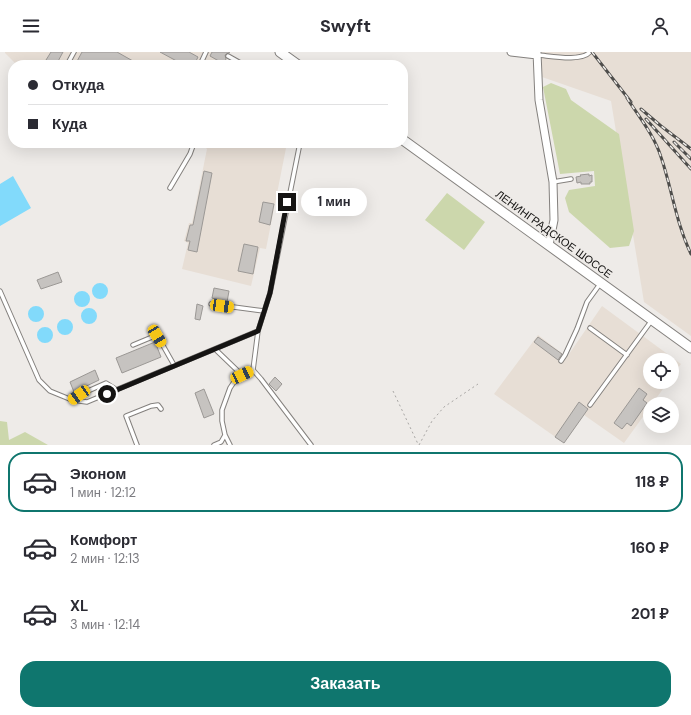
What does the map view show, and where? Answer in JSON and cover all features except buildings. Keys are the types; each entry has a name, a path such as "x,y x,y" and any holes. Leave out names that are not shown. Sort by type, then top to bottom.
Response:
{"main road":[{"path":"280,52 291,60"},
{"name":"ЛЕНИНГРАДСКОЕ ШОССЕ","path":"408,144 691,348"}],"street":[{"path":"511,52 537,54 539,100 553,182 554,220 549,245"}],"lane":[{"path":"537,54 580,57 588,55 590,52"},
{"path":"228,56 234,60"},
{"path":"170,188 192,148"},
{"path":"299,148 275,269 258,331 253,370 311,445"},
{"path":"553,182 571,179"},
{"path":"560,361 565,356 587,302 601,283"},
{"path":"0,291 39,380 50,391 72,400 87,402 258,331"},
{"path":"211,304 264,311"},
{"path":"590,405 652,320"},
{"path":"590,328 627,355"},
{"path":"133,345 157,336 174,365"},
{"path":"215,349 242,375"},
{"path":"230,445 225,435 222,421 222,410 230,388 236,379 253,370"},
{"path":"72,400 79,395 106,383 117,390"},
{"path":"137,445 126,416 151,406 158,405 161,409"},
{"path":"214,445 221,442 225,435"}],"path":[{"path":"419,445 432,420 444,407 461,394 478,384"},
{"path":"393,391 419,445"}],"shaded area":[{"path":"230,52 226,60 12,60 5,53"},
{"path":"542,52 691,52 691,336 644,302 611,101 542,77"},
{"path":"206,148 286,148 266,249 260,248 251,286 182,269 188,243 184,241 189,223 192,223"},
{"path":"602,306 666,353 643,353 643,389 663,389 657,397 643,397 643,417 624,443 584,415 564,443 494,394 538,335 567,357"}],"green space":[{"path":"551,83 566,89 571,100 619,134 634,231 629,246 610,248 569,212 565,198 569,190 595,186 594,171 560,174 543,87"},
{"path":"447,193 485,222 464,250 425,220"},
{"path":"0,421 7,422 9,440 25,432 48,445 0,445"}],"water":[{"path":"13,176 31,208 0,226 0,184"},
{"path":"100,283 106,285 108,291 106,297 100,299 94,297 92,291 94,285"},
{"path":"82,291 88,293 90,299 88,305 82,307 76,305 74,299 76,293"},
{"path":"36,306 42,308 44,314 42,320 36,322 30,320 28,314 30,308"},
{"path":"89,308 96,313 97,316 92,323 89,324 82,319 81,316 86,309"},
{"path":"65,319 71,321 73,327 71,333 65,335 59,333 57,327 59,321"},
{"path":"45,327 51,329 53,335 51,341 45,343 39,341 37,335 39,329"}],"railway":[{"path":"592,52 631,102"},
{"path":"627,98 658,149 678,218 691,254"},
{"path":"641,109 691,149"},
{"path":"646,119 691,169"},
{"path":"674,142 691,159"}],"route":[{"path":"107,394 258,331 270,293 287,202"}]}
